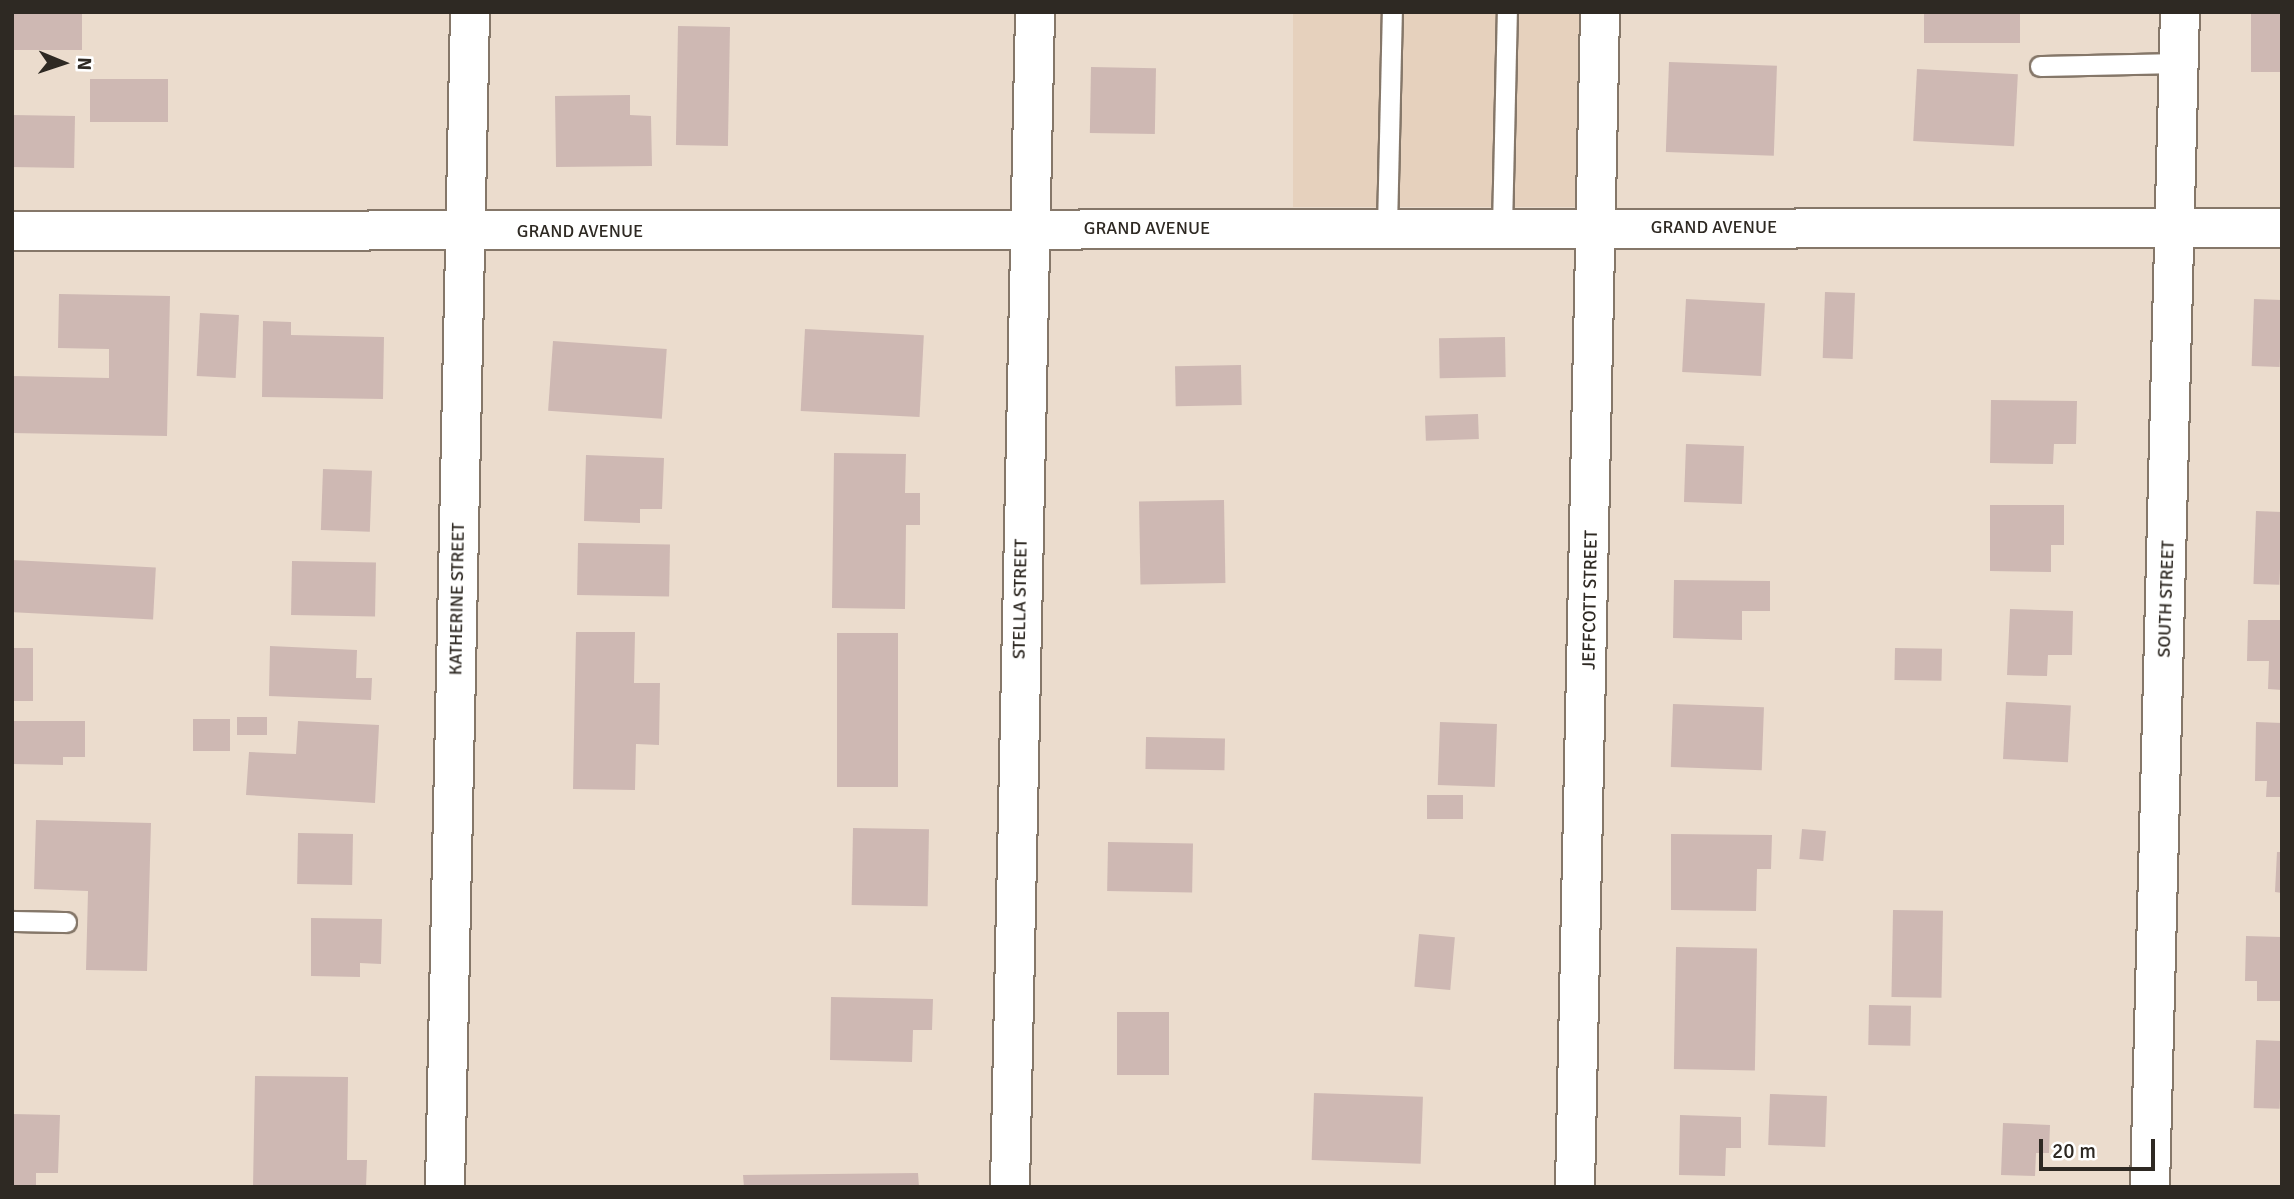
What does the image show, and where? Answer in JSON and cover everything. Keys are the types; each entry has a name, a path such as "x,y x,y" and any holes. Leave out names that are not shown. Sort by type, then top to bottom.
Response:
{"street":[{"name":"KATHERINE STREET","path":"445,1187 470,12"},
{"name":"STELLA STREET","path":"1010,1187 1020,582 1033,228 1035,12"},
{"name":"JEFFCOTT STREET","path":"1575,1187 1599,227 1600,12"},
{"name":"SOUTH STREET","path":"2150,1187 2177,228 2180,12"},
{"name":"GRAND AVENUE","path":"12,230 464,232 1033,228 2282,228"}],"lane":[{"path":"1387,228 1392,12"},
{"path":"1502,227 1507,12"},
{"path":"2040,66 2180,63"},
{"path":"12,921 66,922"}],"shaded area":[{"path":"1293,12 1579,12 1579,207 1293,207"}],"building":[{"path":"12,12 82,12 82,50 12,50"},
{"path":"1924,12 2020,12 2020,43 1924,43"},
{"path":"2251,12 2282,12 2282,72 2251,72"},
{"path":"678,26 730,27 728,146 676,145"},
{"path":"1669,62 1777,66 1774,156 1666,152"},
{"path":"1091,67 1156,68 1155,134 1090,133"},
{"path":"1917,69 2018,74 2014,146 1913,141"},
{"path":"90,79 168,79 168,122 90,122"},
{"path":"630,95 630,115 651,116 652,166 556,167 555,96"},
{"path":"12,115 75,116 74,168 12,167"},
{"path":"1825,292 1855,293 1853,359 1823,358"},
{"path":"59,294 170,296 167,436 12,433 12,376 109,378 109,349 58,348"},
{"path":"1686,299 1765,303 1761,376 1682,372"},
{"path":"2254,299 2282,300 2280,367 2252,366"},
{"path":"200,313 239,315 236,378 197,376"},
{"path":"263,321 291,322 291,335 384,337 383,399 262,397"},
{"path":"805,329 924,335 920,417 801,411"},
{"path":"1505,337 1506,377 1440,378 1439,338"},
{"path":"553,341 667,349 662,419 548,411"},
{"path":"1241,365 1242,405 1176,406 1175,366"},
{"path":"1991,400 2077,401 2076,444 2054,444 2053,464 1990,463"},
{"path":"1478,414 1479,439 1426,441 1425,416"},
{"path":"1686,444 1744,446 1742,504 1684,502"},
{"path":"834,453 906,454 905,493 920,493 920,525 906,525 905,609 832,608"},
{"path":"586,455 664,458 662,509 640,509 640,523 584,521"},
{"path":"323,469 372,471 370,532 321,530"},
{"path":"1224,500 1225,583 1140,584 1139,501"},
{"path":"1990,505 2064,505 2064,545 2051,545 2051,572 1990,571"},
{"path":"2256,511 2282,512 2279,585 2253,584"},
{"path":"578,543 670,545 669,597 577,595"},
{"path":"12,560 156,568 153,619 12,612"},
{"path":"292,561 376,562 375,616 291,615"},
{"path":"1674,580 1770,581 1770,611 1742,611 1742,640 1673,638"},
{"path":"2010,609 2073,611 2072,655 2048,655 2047,676 2007,675"},
{"path":"2248,620 2282,620 2282,690 2268,689 2269,661 2247,661"},
{"path":"576,632 635,632 634,683 660,683 659,745 636,744 635,790 573,789"},
{"path":"837,633 898,633 898,787 837,787"},
{"path":"270,646 357,650 356,678 372,678 371,700 269,696"},
{"path":"12,648 33,648 33,701 12,701"},
{"path":"1895,648 1942,649 1941,681 1894,680"},
{"path":"2006,702 2071,705 2068,762 2003,759"},
{"path":"1673,704 1764,707 1762,770 1671,767"},
{"path":"237,717 267,717 267,735 237,735"},
{"path":"193,719 230,719 230,751 193,751"},
{"path":"12,721 85,721 85,757 63,757 63,765 12,764"},
{"path":"298,721 379,725 375,803 246,795 249,752 296,754"},
{"path":"1440,722 1497,724 1495,787 1438,785"},
{"path":"2256,722 2282,723 2282,797 2266,797 2267,781 2255,781"},
{"path":"1146,737 1225,738 1224,770 1145,769"},
{"path":"1427,795 1463,795 1463,819 1427,819"},
{"path":"36,820 151,823 147,971 86,970 88,891 34,889"},
{"path":"853,828 929,829 928,906 852,905"},
{"path":"1802,829 1826,831 1823,861 1799,859"},
{"path":"298,833 353,834 352,885 297,884"},
{"path":"1671,834 1772,835 1771,869 1757,869 1756,911 1671,910"},
{"path":"1108,842 1193,843 1192,892 1107,891"},
{"path":"2277,852 2282,852 2282,893 2275,892"},
{"path":"1893,910 1943,911 1941,998 1891,997"},
{"path":"311,918 382,919 381,964 360,963 360,977 311,976"},
{"path":"1419,934 1455,937 1450,990 1414,987"},
{"path":"2246,936 2282,937 2282,1001 2257,1001 2257,981 2245,981"},
{"path":"1676,947 1757,948 1755,1070 1674,1069"},
{"path":"831,997 933,999 932,1030 913,1030 912,1062 830,1060"},
{"path":"1869,1005 1911,1006 1910,1046 1868,1045"},
{"path":"1117,1012 1169,1012 1169,1075 1117,1075"},
{"path":"2256,1040 2282,1041 2280,1109 2254,1108"},
{"path":"255,1076 348,1077 347,1160 367,1160 366,1187 253,1187"},
{"path":"1314,1093 1423,1097 1421,1164 1312,1160"},
{"path":"1770,1094 1827,1096 1825,1147 1768,1145"},
{"path":"12,1114 60,1115 58,1173 36,1173 36,1187 12,1187"},
{"path":"1680,1115 1741,1117 1741,1148 1726,1148 1725,1176 1679,1175"},
{"path":"2003,1123 2050,1125 2049,1153 2036,1153 2035,1176 2001,1175"},
{"path":"918,1173 919,1187 744,1187 743,1175"}]}
